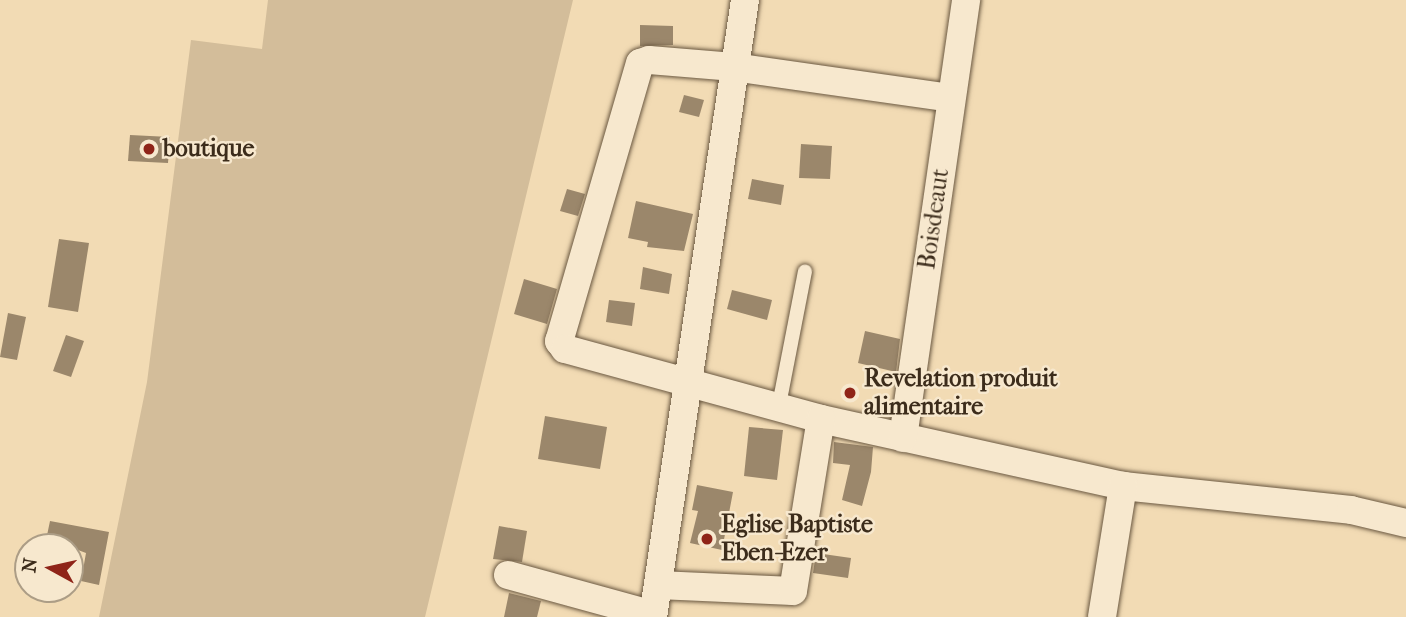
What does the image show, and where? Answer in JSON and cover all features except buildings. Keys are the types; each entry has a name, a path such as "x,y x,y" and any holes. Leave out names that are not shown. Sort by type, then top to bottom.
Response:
{"street":[{"path":"508,575 653,616 745,0"},
{"name":"Boisdeaut","path":"903,439 966,0"},
{"path":"951,98 734,67 649,60 640,63 559,341 565,349 903,439 1123,486 1350,510 1406,523"},
{"path":"658,585 793,591 821,419"},
{"path":"1102,617 1123,486"}],"lane":[{"path":"779,405 805,271"}],"shaded area":[{"path":"268,0 573,0 425,617 99,617 147,382 191,40 262,49"}],"place":[{"name":"boutique","path":"149,149"},
{"name":"Revelation produit alimentaire","path":"850,393"},
{"name":"Eglise Baptiste Eben-Ezer","path":"707,539"}]}
